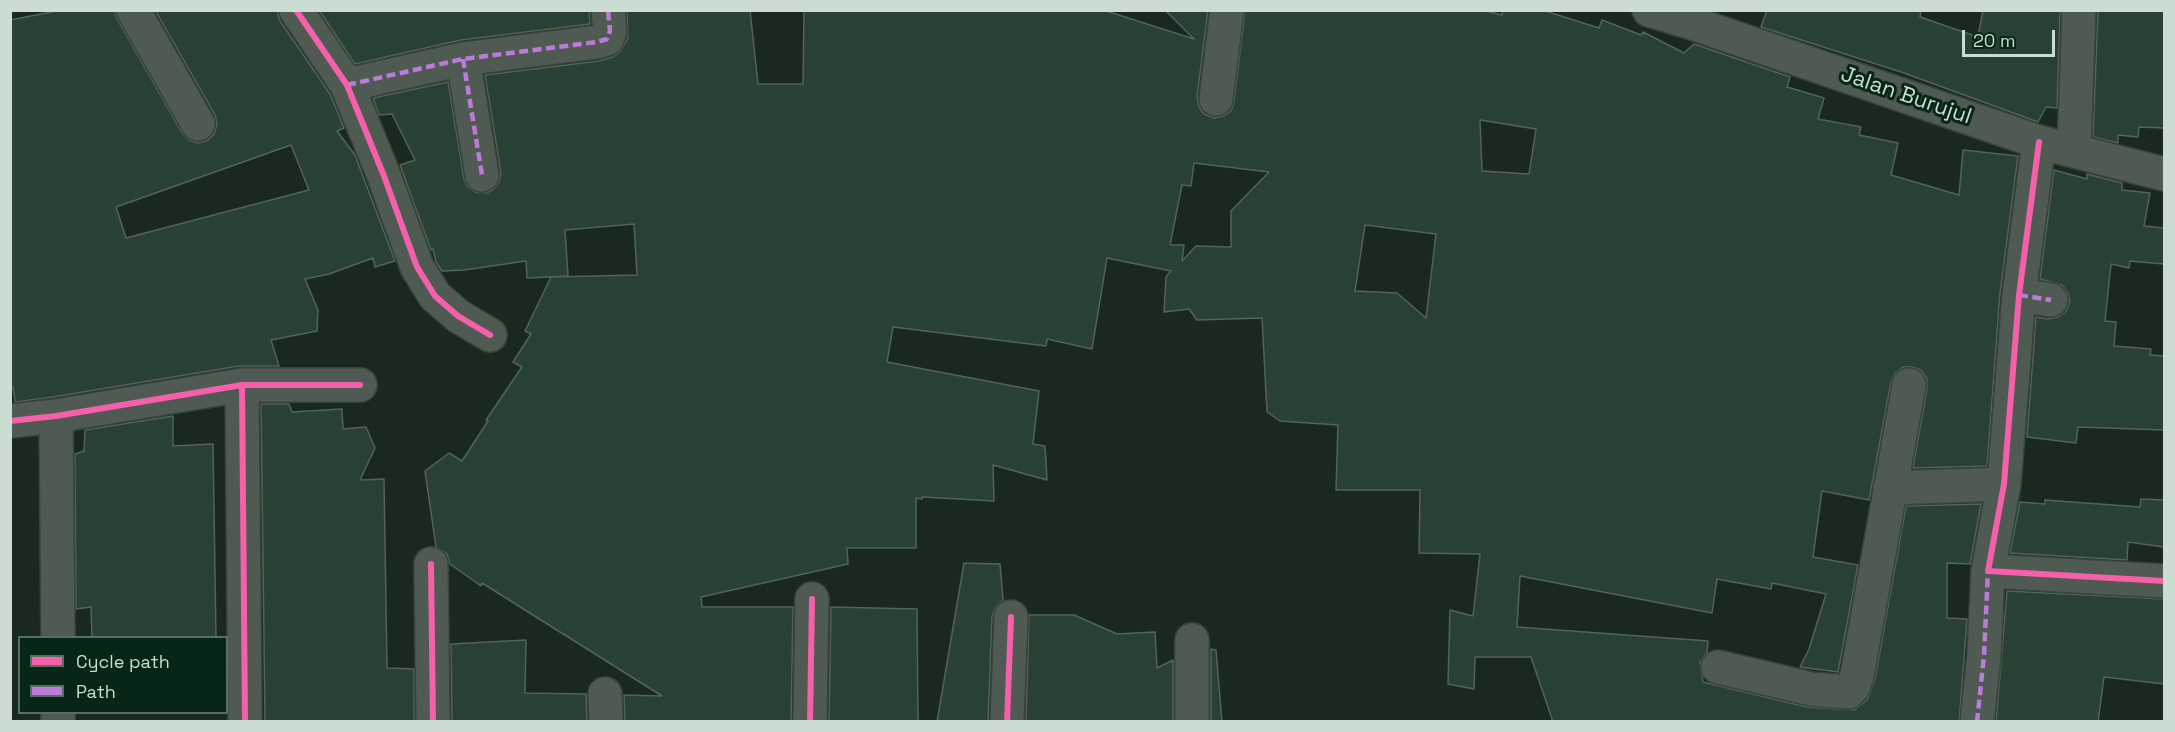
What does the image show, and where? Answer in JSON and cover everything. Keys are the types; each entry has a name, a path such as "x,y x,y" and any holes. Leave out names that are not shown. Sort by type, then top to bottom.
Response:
{"street":[{"path":"133,10 198,124"},
{"path":"296,10 347,85 384,176 417,267 435,296 458,316 490,335"},
{"path":"347,85 463,59 597,42 607,39 610,31 608,10"},
{"path":"1216,99 1227,10"},
{"name":"Jalan Burujul","path":"1649,10 1690,16 2039,142 2164,174"},
{"path":"2074,151 2079,10"},
{"path":"463,59 482,175"},
{"path":"1977,722 1984,655 1988,571 2004,484 2019,295 2039,142"},
{"path":"2019,295 2051,300"},
{"path":"242,385 245,722"},
{"path":"10,421 56,416 242,385 360,385"},
{"path":"1718,667 1811,689 1848,692 1853,687 1857,676 1909,386"},
{"path":"56,416 58,636"},
{"path":"1890,488 2004,484"},
{"path":"431,564 433,722"},
{"path":"1988,571 2164,581"},
{"path":"810,722 812,599"},
{"path":"1007,722 1011,617"},
{"path":"1192,640 1192,722"}],"building":[{"path":"62,10 114,10 182,133 189,140 198,143 208,140 214,134 217,125 215,115 155,10 277,10 280,21 330,94 344,128 337,131 355,155 395,261 375,267 373,258 329,274 305,279 318,310 317,331 271,340 279,366 239,366 15,402 13,387 10,387 10,20","holes":["291,145 309,190 126,238 116,207"]},
{"path":"319,10 589,10 590,24 461,40 355,64"},
{"path":"627,10 750,10 758,84 803,84 804,10 1103,10 1194,39 1165,10 1208,10 1197,97 1199,107 1204,114 1214,118 1224,116 1231,111 1234,102 1245,10 1481,10 1502,15 1503,10 1542,10 1599,28 1602,20 1641,35 1643,32 1684,53 1694,44 1790,77 1787,87 1824,98 1818,119 1861,127 1859,135 1898,143 1891,175 1959,195 1963,150 2018,156 2000,293 1987,466 1913,468 1927,379 1921,370 1903,367 1895,373 1891,382 1869,500 1822,491 1813,557 1858,565 1838,672 1800,667 1809,649 1826,594 1772,583 1771,589 1717,579 1712,613 1520,576 1517,627 1708,641 1707,652 1700,663 1703,682 1807,707 1854,710 1867,700 1875,679 1906,506 1981,504 1970,564 1947,563 1947,618 1967,619 1959,722 1553,722 1531,657 1475,657 1474,689 1448,684 1450,610 1473,616 1480,554 1419,553 1420,490 1336,490 1338,425 1280,421 1267,412 1262,318 1197,320 1189,309 1164,312 1166,277 1171,271 1107,258 1092,349 1047,339 1046,346 893,327 887,362 1039,391 1033,444 1045,446 1047,480 993,465 994,501 916,498 916,548 847,548 848,564 701,597 702,607 793,607 791,722 625,722 624,695 662,696 482,583 481,586 450,564 447,554 436,547 425,471 449,453 462,461 488,421 486,420 522,367 513,362 531,334 525,331 551,277 637,275 634,224 565,230 568,276 527,278 526,261 442,271 436,262 433,249 431,250 400,165 415,160 392,114 379,115 373,98 448,82 464,179 467,186 475,192 486,193 493,190 499,182 501,173 485,75 599,61 613,57 620,52 628,38","holes":["1480,120 1536,129 1529,174 1482,171","1194,163 1269,172 1231,211 1231,247 1196,246 1182,261 1184,245 1170,245 1182,185 1191,186","1365,225 1436,234 1426,318 1397,293 1355,291"]},
{"path":"1767,10 1921,10 1920,17 1978,37 1983,10 2060,10 2057,108 2046,107 2038,122 1904,73 1761,27"},
{"path":"2098,10 2164,10 2164,128 2139,127 2138,137 2118,135 2118,143 2093,137"},
{"path":"2054,170 2087,179 2087,174 2122,183 2122,190 2150,193 2144,226 2164,228 2164,264 2130,261 2129,268 2111,264 2105,321 2116,322 2114,346 2151,349 2150,355 2164,356 2164,430 2078,427 2076,443 2027,437 2036,317 2048,319 2058,317 2066,311 2070,302 2068,293 2062,285 2040,279"},
{"path":"261,404 289,404 292,412 342,409 343,429 366,427 375,448 360,480 384,479 387,668 414,669 414,721 265,722"},
{"path":"173,416 173,446 213,444 216,636 92,636 91,607 76,609 75,454 84,451 85,430"},
{"path":"2141,499 2164,500 2164,547 2128,542 2127,560 2010,553 2020,502 2045,504 2045,500 2140,507"},
{"path":"964,563 1000,564 1003,600 996,607 992,616 988,722 937,722"},
{"path":"2007,591 2164,599 2164,684 2104,677 2098,722 1996,722"},
{"path":"831,607 917,609 918,722 829,722"},
{"path":"1029,615 1074,615 1117,634 1155,632 1157,668 1173,660 1173,722 1026,722"},
{"path":"526,640 525,693 586,694 587,722 452,722 451,644"},
{"path":"1211,649 1216,650 1222,722 1211,722"}],"marked path":[{"path":"347,85 463,59 597,42 607,39 610,31 608,10"},
{"path":"463,59 482,175"},
{"path":"2019,295 2051,300"},
{"path":"1977,722 1984,655 1988,571"}],"cycle path":[{"path":"296,10 347,85 384,176 417,267 435,296 458,316 490,335"},
{"path":"2039,142 2019,295 2004,484 1988,571 2164,581"},
{"path":"242,385 245,722"},
{"path":"10,421 56,416 242,385 360,385"},
{"path":"431,564 433,722"},
{"path":"810,722 812,599"},
{"path":"1007,722 1011,617"}]}
